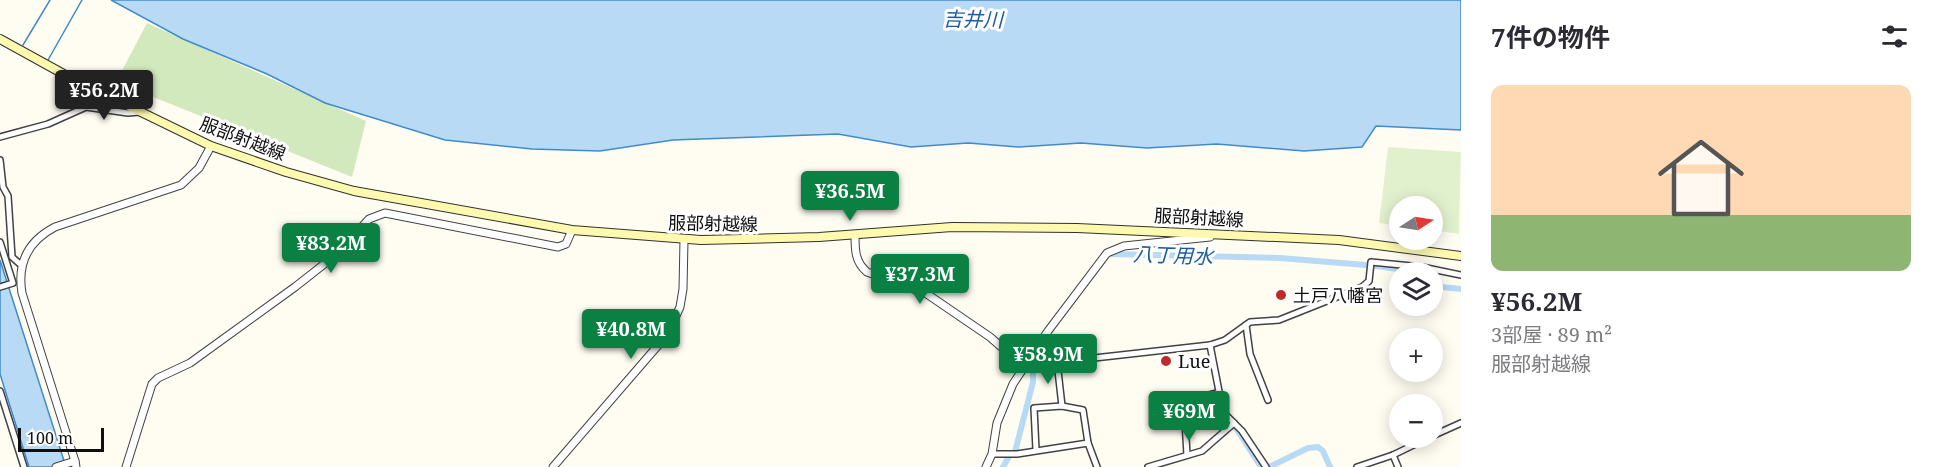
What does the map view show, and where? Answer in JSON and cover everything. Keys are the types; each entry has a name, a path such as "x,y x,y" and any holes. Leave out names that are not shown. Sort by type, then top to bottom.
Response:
{"main road":[{"name":"服部射越線","path":"0,39 139,112 211,146 286,172 354,191 572,230 684,240 773,240 952,227 1218,234 1339,240 1461,256"}],"street":[{"path":"0,137 48,124 86,107 128,113 139,112"},
{"path":"56,467 73,464 22,293 21,265 33,242 42,234 181,185 199,168 211,146"},
{"path":"0,160 3,187 8,196 12,257 21,265"},
{"path":"126,467 145,415 152,384 158,378 190,363 301,283 337,254 373,216 385,213 558,247 566,244 572,230"},
{"path":"986,467 992,454 996,423 1023,366 1107,253 1124,246 1218,234"},
{"path":"855,235 856,257 860,266 867,272 927,294 990,337 1023,366 1210,345 1225,340 1250,322 1279,320 1362,287 1369,281 1371,262 1422,267 1461,275"},
{"path":"553,467 668,335 680,307 683,289 684,240"},
{"path":"0,287 13,283 1,244 11,244"},
{"path":"1246,326 1250,354 1268,400"},
{"path":"1210,345 1223,412 1234,423 1266,467"},
{"path":"1057,362 1062,406"},
{"path":"0,391 24,467"},
{"path":"1187,455 1184,404 1193,399 1218,393"},
{"path":"1036,450 1034,408 1062,406 1083,410 1088,443 1097,467"},
{"path":"1148,467 1202,451 1234,423"},
{"path":"1443,431 1461,423"},
{"path":"992,454 1088,443"},
{"path":"1357,467 1407,448"},
{"path":"1393,455 1398,467"}],"green space":[{"path":"147,23 366,121 352,177 116,82"},
{"path":"1388,147 1461,152 1459,234 1443,232 1443,196 1389,196 1389,224 1379,223"}],"water":[{"name":"吉井川","path":"111,0 1461,0 1461,130 1376,126 1362,147 1304,151 1217,144 1147,148 1081,143 1019,147 968,143 911,147 838,134 673,140 600,151 532,149 445,140 325,103 267,74 183,39"},
{"path":"0,260 66,467 29,467 0,374"}],"waterway":[{"path":"23,45 50,0"},
{"path":"48,60 82,0"},
{"name":"八丁用水","path":"1110,254 1280,258 1366,265"},
{"name":"八丁用水","path":"1376,266 1389,268"},
{"name":"八丁用水","path":"1443,287 1461,289"},
{"name":"八丁用水","path":"1034,360 1048,337"},
{"name":"八丁用水","path":"1015,452 1033,382 1033,369"},
{"path":"1227,430 1231,427 1236,428 1261,467"},
{"path":"1269,467 1308,448 1318,447 1323,451 1330,467"},
{"name":"八丁用水","path":"1003,467 1008,458"}],"place":[{"name":"土戸八幡宮","path":"1281,295"},
{"name":"Lue","path":"1166,361"}]}
